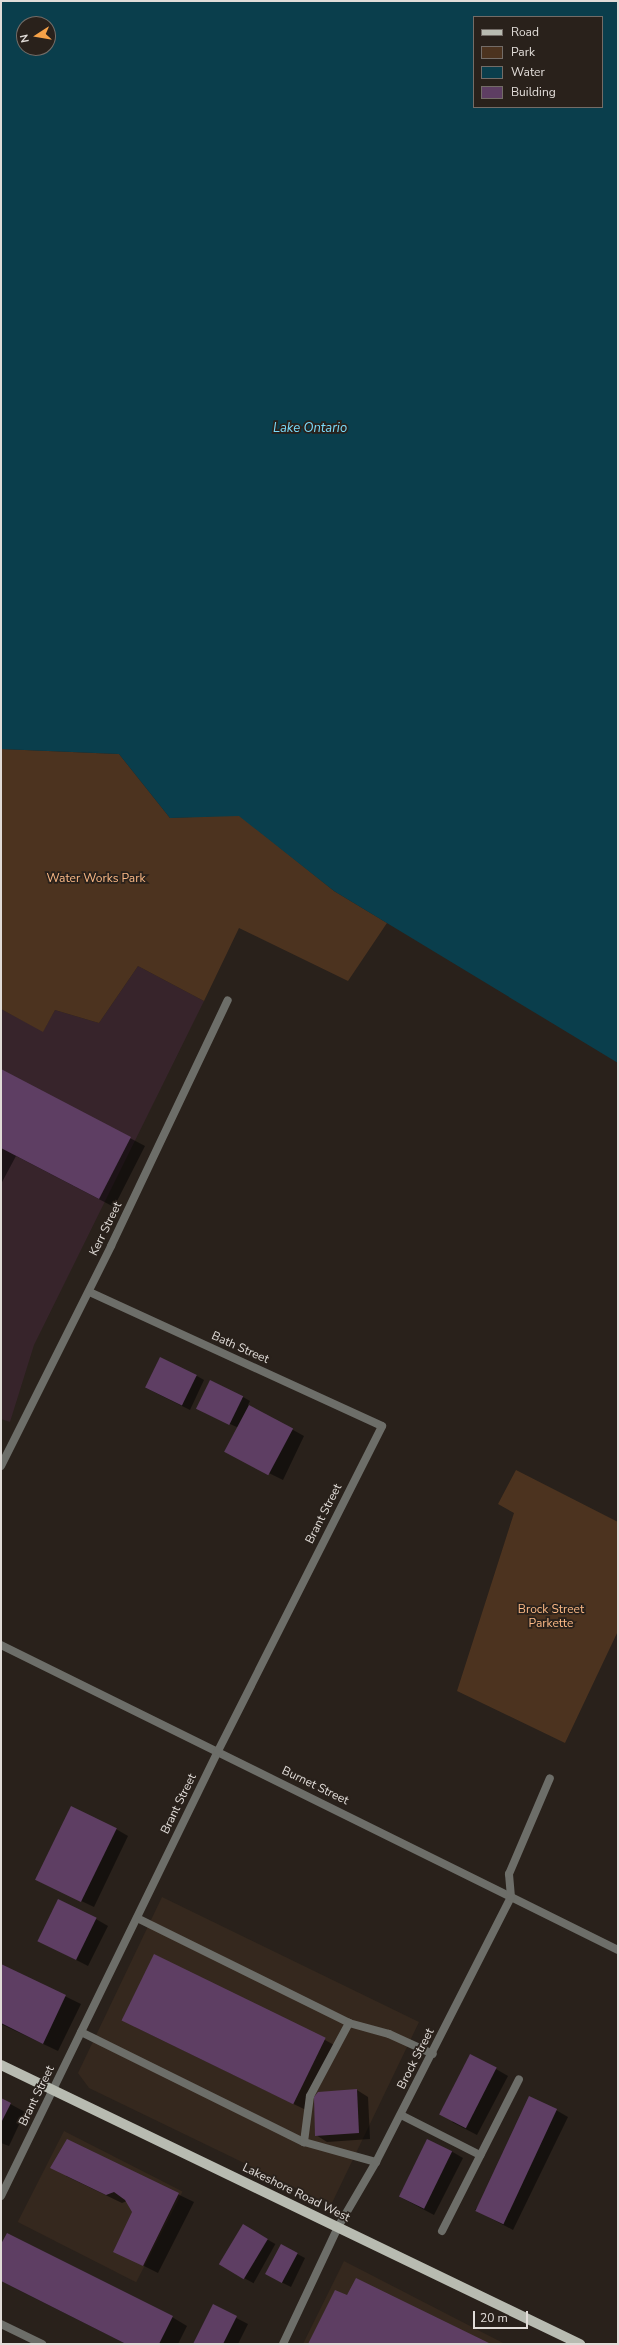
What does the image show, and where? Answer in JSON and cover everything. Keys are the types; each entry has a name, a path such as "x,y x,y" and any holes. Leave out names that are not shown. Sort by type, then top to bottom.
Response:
{"main road":[{"name":"Lakeshore Road West","path":"1,2065 580,2344"}],"street":[{"name":"Kerr Street","path":"1,1466 89,1292 228,1000"},
{"name":"Bath Street","path":"89,1292 382,1426"},
{"name":"Brant Street","path":"1,2196 218,1751 382,1426"},
{"name":"Burnet Street","path":"1,1645 618,1950"},
{"path":"511,1897 509,1874 550,1778"},
{"name":"Brock Street","path":"283,2344 338,2227 376,2162 433,2054 511,1897"},
{"path":"137,1918 349,2023 389,2034 433,2054"},
{"path":"304,2142 310,2096 349,2023"},
{"path":"81,2032 304,2142 376,2162"},
{"path":"442,2231 519,2079"},
{"path":"401,2115 480,2155"},
{"path":"1,2324 42,2344"}],"shaded area":[{"path":"138,966 204,1001 34,1345 10,1422 1,1419 1,1009 43,1031 55,1010 99,1023"},
{"path":"162,1897 419,2022 331,2205 89,2088 78,2073"},
{"path":"64,2131 183,2191 136,2282 18,2222"},
{"path":"344,2261 505,2344 303,2344"}],"green space":[{"name":"Water Works Park","path":"1,749 119,754 170,818 239,815 334,891 387,923 348,981 239,928 204,1001 138,966 99,1023 55,1010 43,1032 1,1009"},
{"name":"Brock Street Parkette","path":"516,1470 618,1522 618,1631 565,1743 457,1691 514,1513 498,1504"}],"water":[{"name":"Lake Ontario","path":"1,1 618,1 618,1063 334,891 239,816 170,818 119,754 1,749"}],"building":[{"path":"1,1069 131,1137 99,1199 1,1148"},
{"path":"160,1357 197,1375 182,1406 145,1388"},
{"path":"210,1380 243,1396 229,1425 196,1409"},
{"path":"249,1405 293,1428 268,1475 224,1452"},
{"path":"71,1806 117,1828 81,1902 35,1880"},
{"path":"58,1899 97,1918 76,1960 37,1941"},
{"path":"154,1954 326,2038 293,2104 122,2021"},
{"path":"1,1964 66,1995 43,2044 1,2023"},
{"path":"470,2054 497,2068 466,2128 439,2115"},
{"path":"357,2089 359,2133 315,2136 314,2097 318,2092"},
{"path":"529,2096 557,2109 503,2224 475,2211"},
{"path":"1,2098 11,2103 1,2123"},
{"path":"67,2139 179,2193 143,2266 113,2252 132,2212 125,2200 114,2192 106,2195 50,2168"},
{"path":"427,2139 452,2151 424,2209 399,2197"},
{"path":"243,2224 268,2239 244,2279 219,2264"},
{"path":"7,2233 173,2316 159,2344 126,2344 1,2281 1,2244"},
{"path":"281,2244 298,2253 282,2283 265,2274"},
{"path":"356,2278 491,2344 308,2344 335,2290 347,2295"},
{"path":"213,2304 237,2316 223,2344 193,2344"}]}
